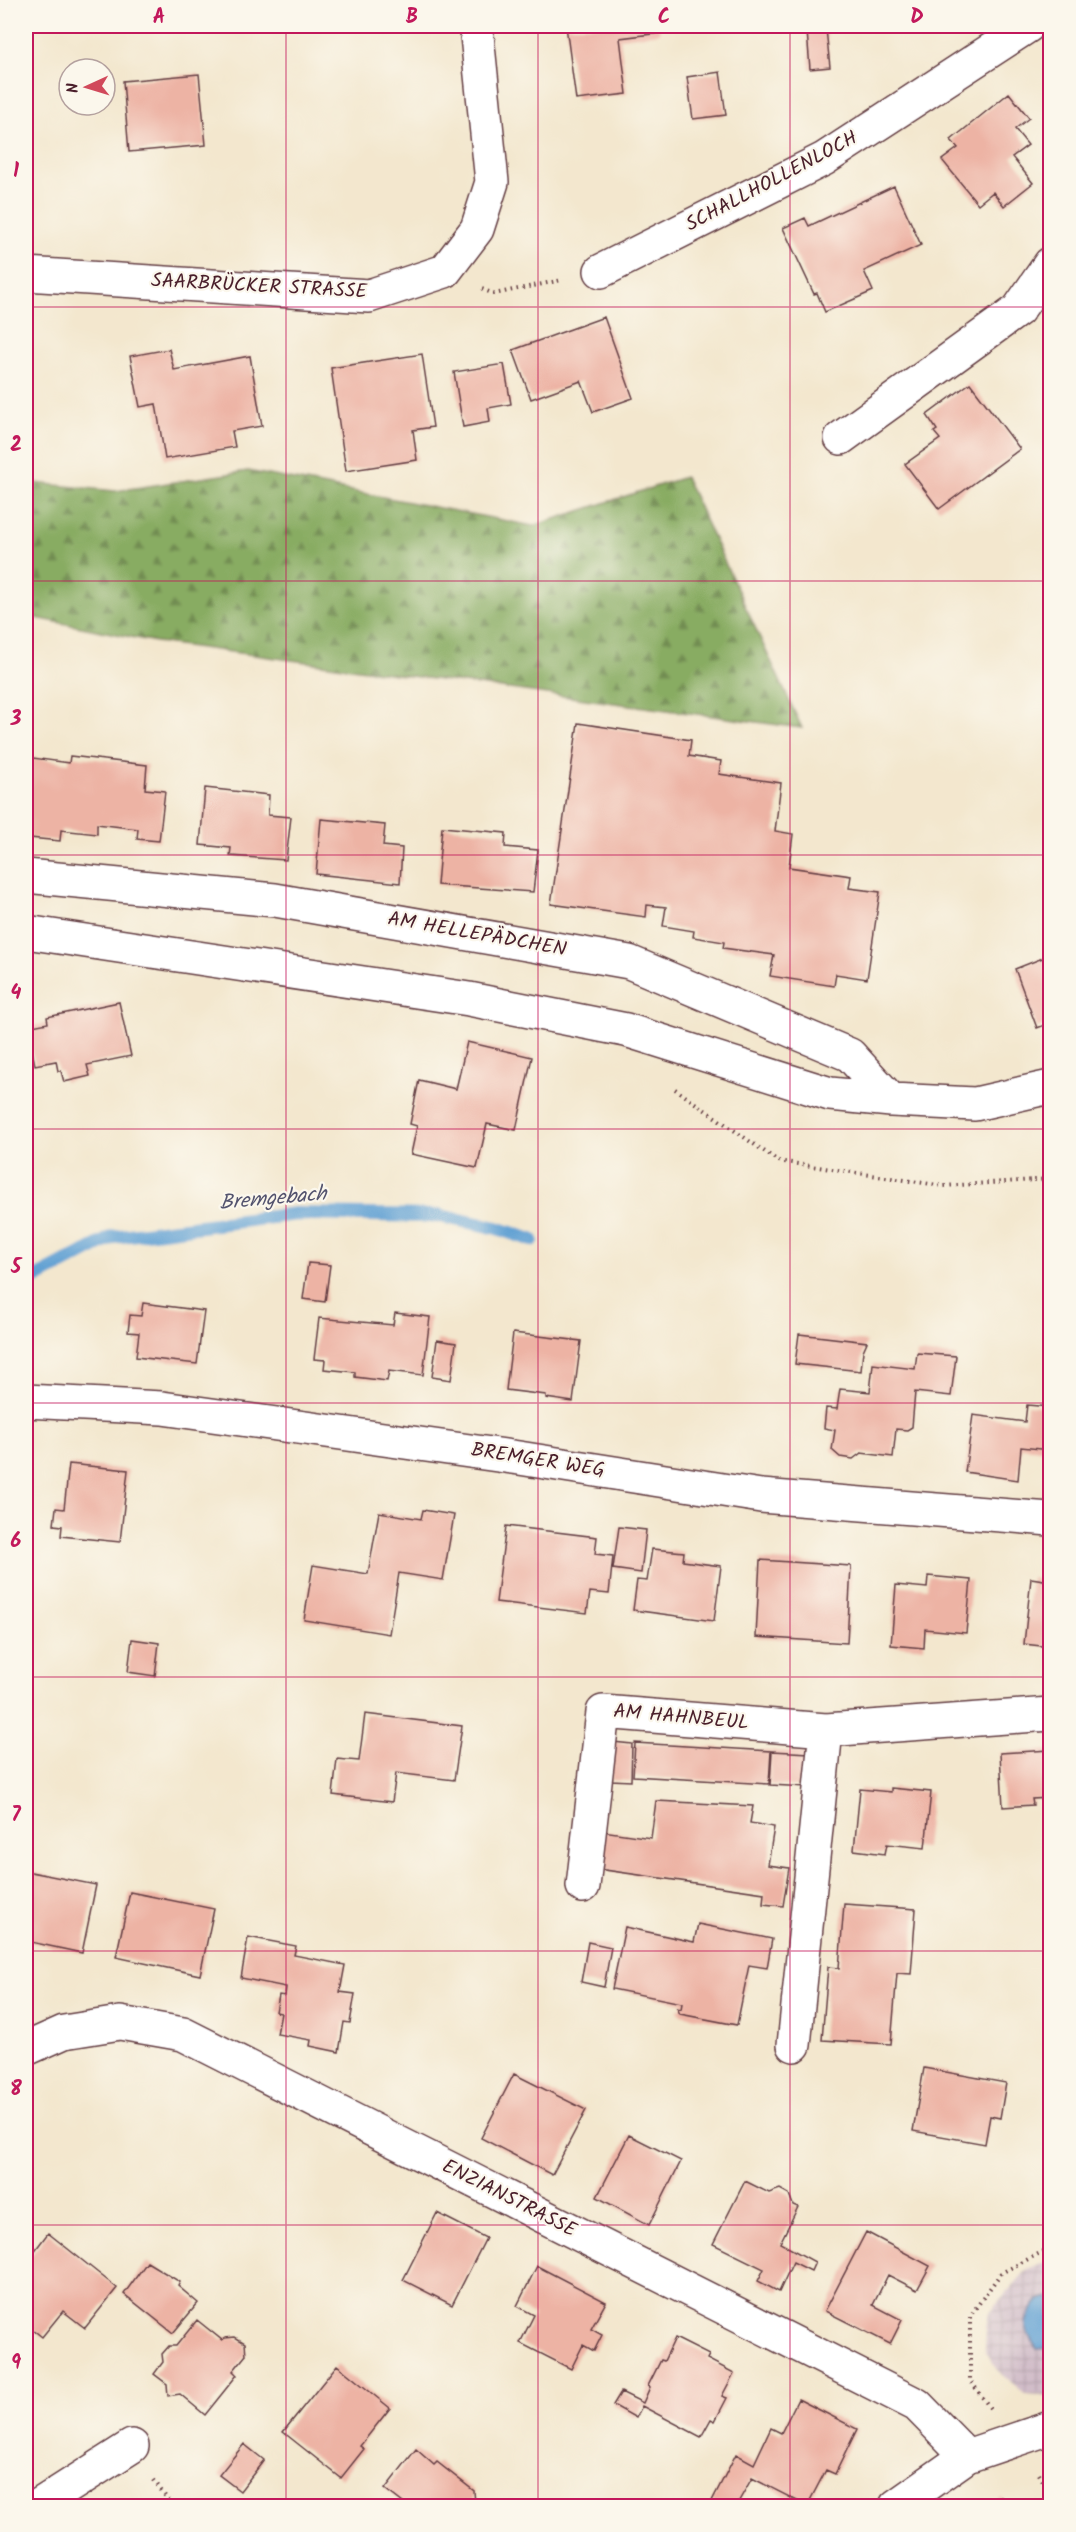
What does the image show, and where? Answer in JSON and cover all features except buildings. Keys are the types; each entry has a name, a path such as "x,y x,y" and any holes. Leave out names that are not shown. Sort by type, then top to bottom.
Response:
{"street":[{"path":"445,271 477,229 492,182 476,26"},
{"name":"SCHALLHOLLENLOCH","path":"601,271 824,159 1028,26"},
{"path":"841,438 1018,310 1050,264"},
{"name":"SAARBRÜCKER STRASSE","path":"26,274 369,296 445,271"},
{"name":"AM HELLEPÄDCHEN","path":"26,876 275,900 629,962 850,1055 891,1100"},
{"path":"26,932 480,1001 626,1030 830,1094 975,1104 1050,1086"},
{"name":"BREMGER WEG","path":"26,1401 162,1408 519,1458 761,1496 1050,1519"},
{"name":"AM HAHNBEUL","path":"583,1886 603,1712 826,1730 1050,1714"},
{"path":"794,2045 826,1730"},
{"name":"ENZIANSTRASSE","path":"26,2049 64,2032 120,2024 183,2034 917,2405 967,2456"},
{"path":"896,2506 967,2456 1050,2428"},
{"path":"38,2506 132,2446"}],"path":[{"path":"445,271 494,294 601,271"},
{"path":"668,1084 778,1161 944,1186 1050,1179"},
{"path":"1012,2439 970,2380 970,2316 1001,2273 1050,2248"},
{"path":"1038,2473 1050,2493"}],"shaded area":[{"path":"1050,2260 1050,2396 1026,2394 1001,2374 985,2351 986,2328 989,2313 1026,2271"}],"green space":[{"path":"248,471 533,526 685,477 802,728 156,642 26,616 26,482 115,491"}],"water":[{"path":"1050,2297 1050,2348 1037,2349 1026,2329 1027,2319 1039,2300"}],"waterway":[{"name":"Bremgebach","path":"26,1283 113,1237 296,1214 440,1216 497,1228 532,1240"}]}
